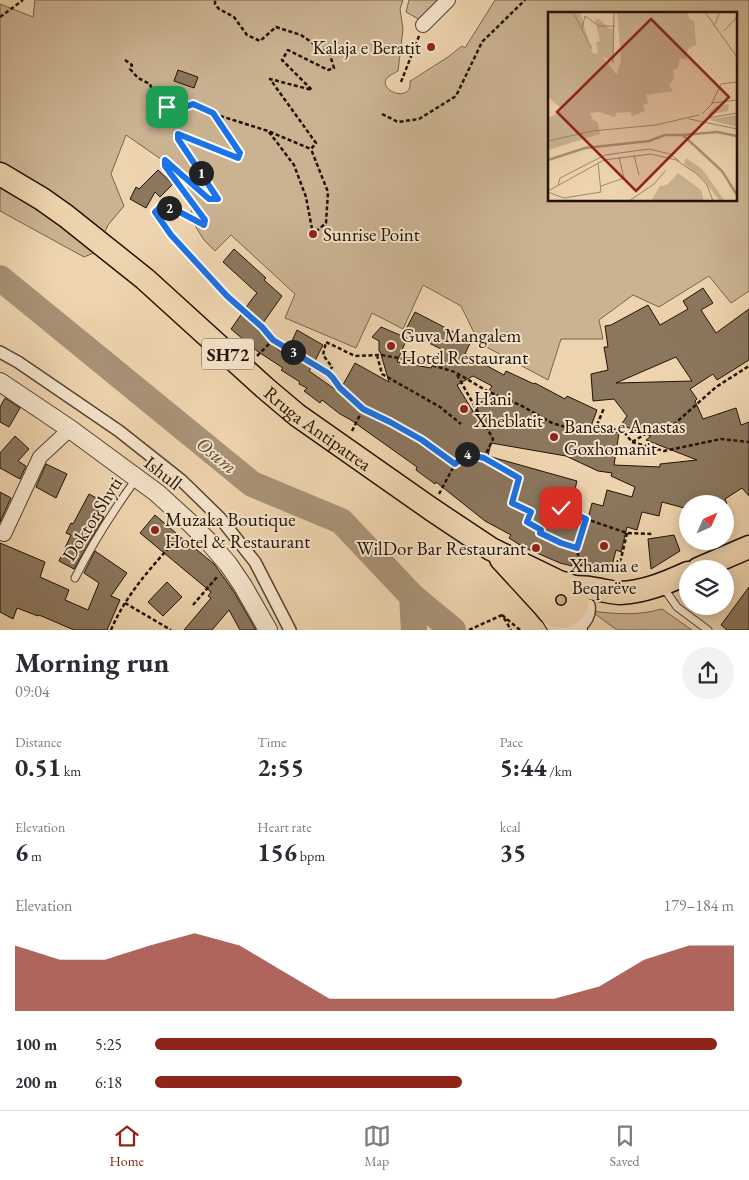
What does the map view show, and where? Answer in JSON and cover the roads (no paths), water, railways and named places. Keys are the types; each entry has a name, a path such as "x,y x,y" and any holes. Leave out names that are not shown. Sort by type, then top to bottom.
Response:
{"main road":[{"name":"Rruga Antipatrea","path":"0,174 66,216 145,278 297,415 578,610 618,593 646,590 679,577"},
{"path":"719,560 749,547"},
{"name":"SH72","path":"491,549 549,612 559,617 570,615 578,610"},
{"path":"560,630 544,602 546,591 549,587 554,584 578,610"}],"street":[{"path":"423,25 448,0"},
{"path":"0,352 18,362 119,432 181,480 220,518 255,562 290,630"},
{"name":"Ishull","path":"0,382 70,429 157,493 190,523 228,564 268,630"},
{"path":"2,534 40,457 70,429"}],"lane":[{"name":"Doktor Shyti","path":"75,578 106,523 136,478"},
{"path":"661,585 677,607 708,630"}],"waterway":[{"name":"Osum","path":"0,278 252,484 341,521 412,596 414,630"},
{"path":"412,596 453,630"}],"place":[{"name":"Kalaja e Beratit","path":"431,47"},
{"name":"Sunrise Point","path":"313,234"},
{"name":"Guva Mangalem Hotel Restaurant","path":"391,346"},
{"name":"Hani Xheblatit","path":"464,409"},
{"name":"Banesa e Anastas Goxhomanit","path":"554,437"},
{"name":"Muzaka Boutique Hotel & Restaurant","path":"155,530"},
{"name":"Xhamia e Beqarëve","path":"604,546"},
{"name":"WilDor Bar Restaurant","path":"536,548"}]}
